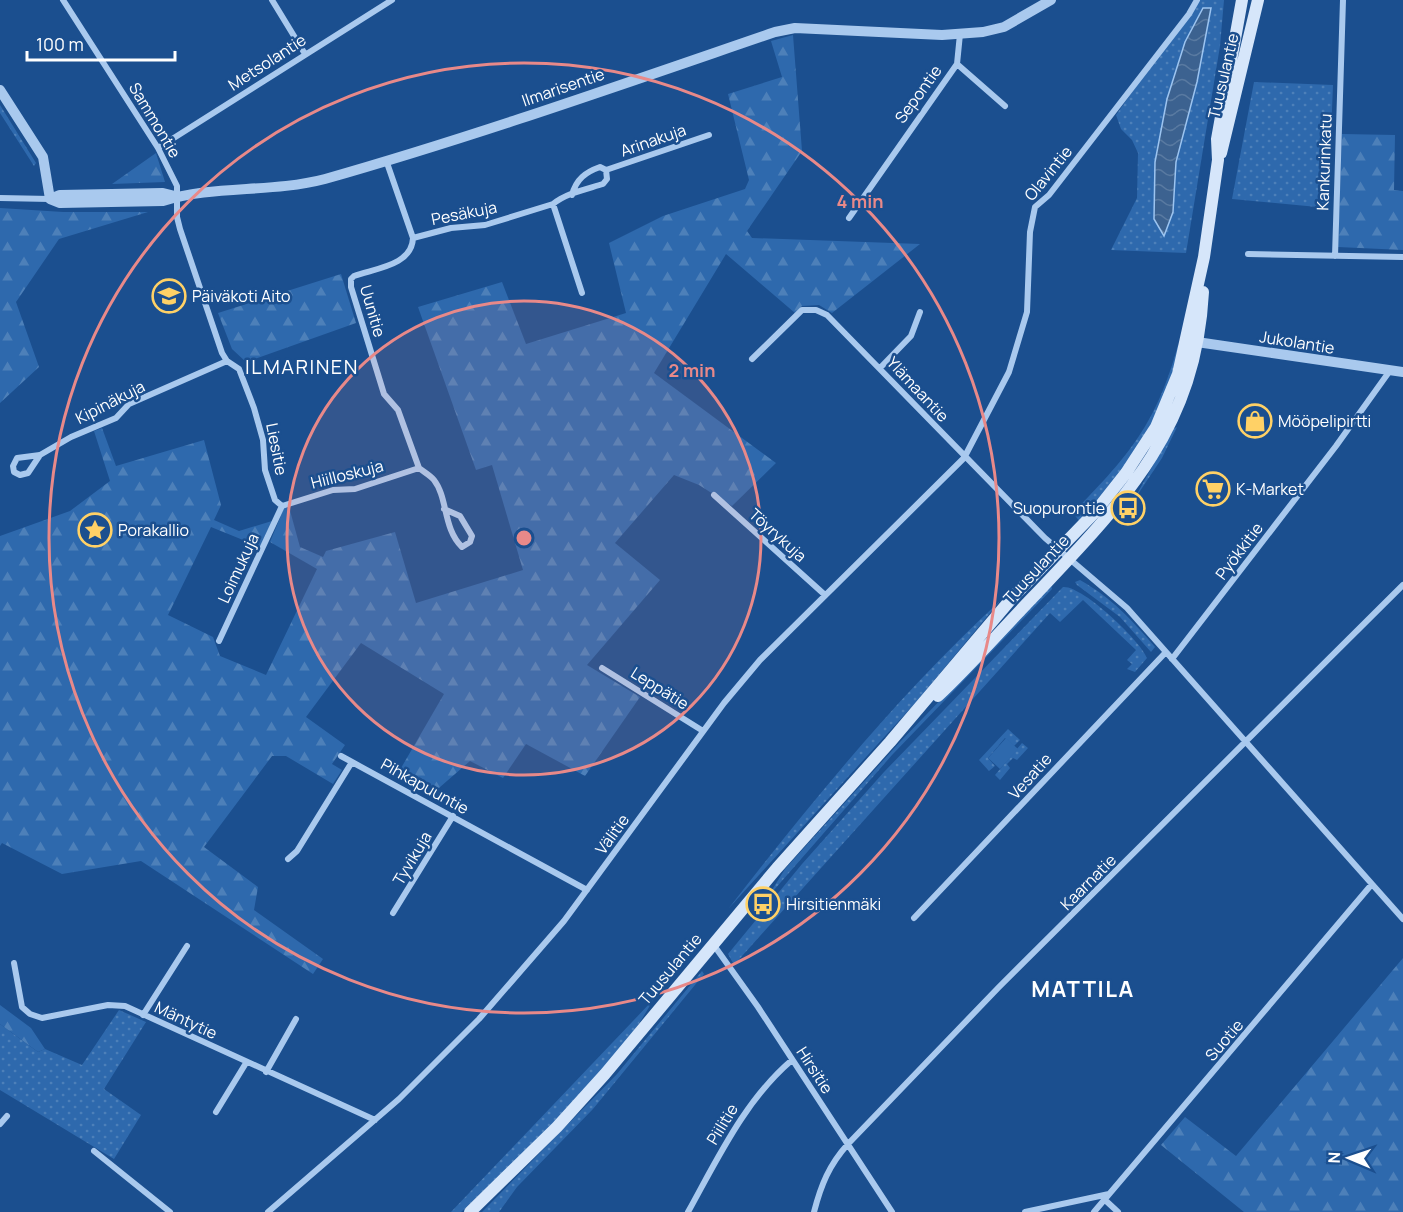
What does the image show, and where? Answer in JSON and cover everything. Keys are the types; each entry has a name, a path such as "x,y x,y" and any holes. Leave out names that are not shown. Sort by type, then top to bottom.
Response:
{"main road":[{"name":"Tuusulantie","path":"890,742 942,692 1120,504 1154,456 1176,413 1192,341 1218,160 1217,139 1242,0"},
{"name":"Tuusulantie","path":"1218,160 1226,141 1258,0"},
{"name":"Tuusulantie","path":"470,1212 557,1127 777,868 890,742 1012,598 1096,511 1143,449 1166,408 1192,341"}],"street":[{"name":"Sammontie","path":"63,0 158,148 177,186 178,196"},
{"path":"272,0 305,54"},
{"name":"Metsolantie","path":"158,148 392,0"},
{"path":"960,34 1004,27 1051,0"},
{"name":"Olavintie","path":"964,458 1009,372 1027,312 1030,232 1035,207 1049,195 1189,14 1197,0"},
{"name":"Kankurinkatu","path":"1335,256 1342,0"},
{"name":"Ilmarisentie","path":"0,198 50,199 60,203 151,201 322,180 775,32 795,28 960,34"},
{"name":"Sepontie","path":"849,218 957,64 960,34"},
{"path":"957,64 1005,106"},
{"path":"0,90 42,157 50,199"},
{"name":"Arinakuja","path":"606,170 709,135"},
{"path":"386,160 414,238"},
{"path":"572,195 574,186 586,172 600,167 606,170"},
{"name":"Pesäkuja","path":"414,238 451,228 485,225 553,204 560,198 603,184 607,179 606,170"},
{"name":"Liesitie","path":"178,196 180,229 210,321 227,361 239,369 243,379 263,440 265,470 275,500 282,506"},
{"path":"553,204 582,293"},
{"name":"Uunitie","path":"414,238 413,249 407,258 354,276 351,279 351,287 384,394 398,410 419,468"},
{"path":"1248,254 1403,257"},
{"name":"Ylämaantie","path":"752,359 802,310 816,309 827,315 964,458 1058,549"},
{"path":"880,368 911,336 920,312"},
{"name":"Jukolantie","path":"1192,341 1389,372 1403,372"},
{"name":"Kipinäkuja","path":"40,454 71,437 116,418 129,404 227,361"},
{"name":"Pyökkitie","path":"1172,659 1336,446 1389,372"},
{"name":"Välitie","path":"268,1212 375,1120 479,1018 564,921 703,731 760,660 964,458"},
{"path":"419,468 435,481 444,509 454,540 462,547 470,543 472,536 460,516 444,509"},
{"name":"Hiilloskuja","path":"282,506 333,490 355,489 419,468"},
{"name":"Töyrykuja","path":"714,495 825,595"},
{"name":"Loimukuja","path":"219,641 282,506"},
{"path":"1058,549 1127,608 1403,919"},
{"name":"Kaarnatie","path":"814,1212 822,1183 834,1160 848,1144 999,987 1403,585"},
{"name":"Vesatie","path":"914,918 1166,652"},
{"name":"Leppätie","path":"602,668 703,731"},
{"name":"Pihkapuuntie","path":"341,756 587,890"},
{"path":"288,859 297,851 352,762"},
{"name":"Tyvikuja","path":"393,913 453,816"},
{"name":"Suotie","path":"1094,1212 1372,884"},
{"name":"Hirsitie","path":"713,944 892,1212"},
{"path":"143,1015 187,946"},
{"name":"Mäntytie","path":"14,963 22,1007 30,1014 42,1018 108,1005 125,1006 375,1120"},
{"path":"267,1072 296,1019"},
{"name":"Piilitie","path":"688,1212 743,1114 770,1079 792,1060"},
{"path":"216,1112 246,1063"},
{"path":"0,1124 7,1116"},
{"path":"94,1152 170,1212"},
{"path":"1025,1212 1107,1196 1118,1212"}],"green space":[{"path":"1197,0 1224,0 1220,46 1186,253 1111,250 1137,198 1138,153 1132,140 1121,129 1116,115","holes":["1211,9 1197,82 1176,162 1173,212 1155,162 1161,137"]},
{"path":"793,35 802,151 747,231 752,238 920,244 832,313 819,305 802,306 795,313 726,254 654,373 776,463 732,506 699,485 674,475 615,543 660,580 587,665 640,697 585,776 526,744 503,778 470,761 432,794 397,775 444,694 361,643 306,717 345,745 332,764 342,770 333,784 286,756 272,756 204,847 258,887 254,910 323,959 313,974 141,861 62,874 2,843 0,846 0,536 70,511 110,481 94,431 102,428 116,466 204,440 221,505 214,520 239,531 272,521 260,547 211,527 168,615 213,637 220,656 266,675 317,569 270,542 284,508 289,507 300,547 323,557 326,551 395,532 416,603 523,570 492,465 476,470 418,307 502,282 526,344 626,313 609,243 663,216 745,189 749,180 728,94 782,77 771,41"},
{"path":"1254,82 1333,85 1328,208 1232,199"},
{"path":"0,105 36,163 34,166 0,113"},
{"path":"1342,134 1395,135 1394,190 1403,191 1403,250 1338,247"},
{"path":"156,153 165,182 112,184"},
{"path":"0,208 63,212 148,212 59,239 16,302 39,367 0,403"},
{"path":"341,274 356,323 246,362 232,349 218,313"},
{"path":"1178,345 1180,348 1171,379 1144,438 1122,472 1080,522 1073,513 1110,474 1150,418 1160,397"},
{"path":"1177,427 1162,458 1132,503 1173,429"},
{"path":"1080,580 1112,602 1129,619 1155,647 1151,652 1120,617 1077,585 1075,582"},
{"path":"1051,585 1052,589 892,755 767,898 785,869 899,743"},
{"path":"1063,587 1072,589 1096,604 1134,639 1147,658 1135,672 1127,669 1132,664 1127,660 1136,650 1083,600 1060,622 1050,613 734,965 728,954 802,864 884,772"},
{"path":"1000,601 916,702 729,908 858,749 927,673"},
{"path":"1008,729 1020,740 1014,746 1005,738 988,758 995,766 989,771 979,760"},
{"path":"1006,738 1018,749 1000,769 988,758"},
{"path":"1022,743 1028,748 1017,760 1013,758 1007,764 1010,768 1000,780 995,775"},
{"path":"1403,958 1403,1212 1244,1212 1161,1145 1185,1117 1236,1156"},
{"path":"702,971 704,974 593,1109 517,1187 499,1212 482,1212 617,1074"},
{"path":"653,1000 615,1057 591,1085 539,1139 461,1212 451,1212"},
{"path":"0,1005 31,1028 45,1049 38,1052 0,1024"},
{"path":"119,1010 146,1022 104,1089 141,1115 114,1159 0,1090 0,1024 38,1052 45,1049 82,1065"}],"water":[{"path":"1203,8 1211,8 1197,82 1176,162 1173,212 1164,236 1154,219 1155,162 1167,99 1185,42"}],"place":[{"name":"Päiväkoti Aito","path":"169,296"},
{"name":"Mööpelipirtti","path":"1255,421"},
{"name":"K-Market","path":"1213,489"},
{"name":"Suopurontie","path":"1128,508"},
{"name":"Porakallio","path":"95,530"},
{"name":"Hirsitienmäki","path":"763,904"}],"district":[{"name":"ILMARINEN","path":"302,366"},
{"name":"MATTILA","path":"1083,989"}]}
